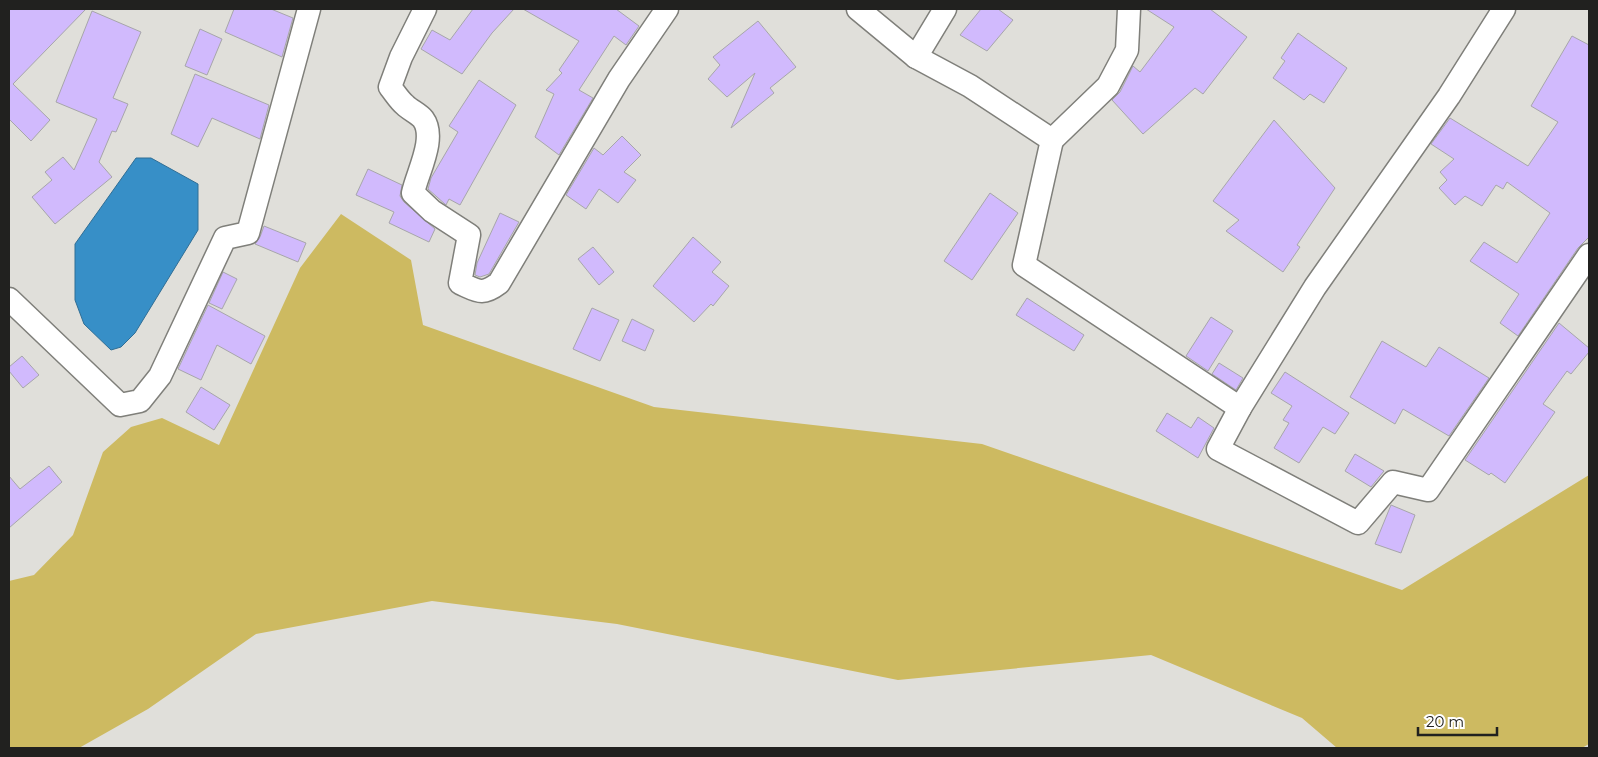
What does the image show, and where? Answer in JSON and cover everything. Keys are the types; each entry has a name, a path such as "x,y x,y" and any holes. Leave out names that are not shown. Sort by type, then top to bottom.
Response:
{"street":[{"path":"9,299 120,405 140,401 160,376 225,238 248,233 309,9"},
{"path":"425,9 401,57 390,87 404,104 423,119 428,132 424,158 416,178 413,194 432,211 469,235 460,282 480,292 489,290 499,283 619,79 667,9"},
{"path":"858,9 916,57 970,86 1052,140"},
{"path":"916,57 945,9"},
{"path":"1129,9 1127,50 1108,86 1052,140 1024,265 1240,408"},
{"path":"1504,9 1449,96 1315,287 1240,408 1218,449 1358,523 1393,482 1428,490 1589,255"}],"shaded area":[{"path":"341,214 411,260 423,325 654,407 982,444 1402,590 1589,475 1589,744 1582,748 1337,748 1302,718 1151,655 898,680 617,624 432,601 256,634 148,709 79,748 9,748 9,581 34,575 73,535 103,452 131,427 162,418 219,445 300,268"}],"water":[{"path":"136,158 151,158 198,184 198,230 135,333 121,347 111,350 84,324 75,300 75,244"}],"building":[{"path":"9,9 86,9 13,84 50,120 31,141 9,119"},
{"path":"234,9 271,9 293,18 282,57 225,32"},
{"path":"473,9 514,9 492,33 462,74 421,49 432,30 450,40"},
{"path":"523,9 616,9 639,26 626,45 614,36 579,90 593,98 559,155 535,137 554,94 546,90 562,73 559,70 579,41"},
{"path":"981,9 998,9 1013,20 987,51 960,35"},
{"path":"1146,9 1210,9 1247,37 1203,94 1195,88 1143,134 1112,100 1120,92 1133,66 1140,72 1174,27"},
{"path":"92,11 141,32 113,98 128,104 116,132 112,131 99,162 112,177 55,224 32,197 52,180 45,172 63,157 74,170 97,119 56,102"},
{"path":"758,21 796,67 770,88 774,93 731,128 755,73 727,97 708,79 720,65 713,57"},
{"path":"200,29 222,39 207,75 185,66"},
{"path":"1298,33 1347,68 1324,103 1310,94 1304,100 1273,78 1285,61 1281,58"},
{"path":"1572,36 1589,45 1589,237 1578,248 1518,336 1500,323 1519,294 1470,261 1484,242 1517,263 1550,213 1507,182 1503,189 1496,185 1482,206 1465,196 1455,205 1439,188 1447,180 1440,172 1454,159 1431,144 1450,118 1528,166 1558,122 1531,106"},
{"path":"195,74 269,105 260,139 212,118 198,147 171,134"},
{"path":"479,80 516,105 460,205 449,199 446,205 428,189 431,178 458,132 449,126"},
{"path":"1274,120 1335,188 1297,245 1300,247 1283,272 1226,231 1239,220 1213,201"},
{"path":"622,136 641,155 624,172 636,180 618,203 599,189 586,209 566,195 594,148 603,155"},
{"path":"368,169 402,185 400,196 404,202 435,229 429,242 389,223 394,212 356,195"},
{"path":"990,193 1018,213 972,280 944,261"},
{"path":"500,213 519,222 489,274 480,277 475,275 477,263"},
{"path":"264,226 306,243 298,262 255,244"},
{"path":"693,237 721,262 712,272 729,286 713,306 711,304 694,322 653,286"},
{"path":"593,247 614,272 599,285 578,259"},
{"path":"223,272 237,279 222,309 209,303"},
{"path":"1027,298 1084,335 1074,351 1016,315"},
{"path":"208,305 265,336 251,364 217,345 201,380 178,369"},
{"path":"592,308 619,320 600,361 573,349"},
{"path":"1211,317 1233,331 1208,371 1186,356"},
{"path":"632,319 654,330 645,351 622,341"},
{"path":"1559,323 1589,348 1589,352 1571,374 1567,371 1543,404 1555,412 1505,483 1491,473 1489,475 1465,460"},
{"path":"1382,341 1426,367 1439,347 1489,378 1449,436 1403,409 1395,424 1350,397"},
{"path":"22,356 39,375 23,388 9,371 9,367"},
{"path":"1219,363 1243,378 1236,390 1212,374"},
{"path":"1285,372 1349,413 1335,434 1323,427 1299,463 1274,448 1289,423 1283,420 1292,406 1271,393"},
{"path":"201,387 230,405 214,430 186,412"},
{"path":"1167,413 1191,428 1198,417 1214,428 1198,458 1156,431"},
{"path":"1355,454 1384,471 1371,487 1345,471"},
{"path":"49,466 62,482 9,528 9,476 20,489"},
{"path":"1391,505 1415,515 1401,553 1375,544"}]}
